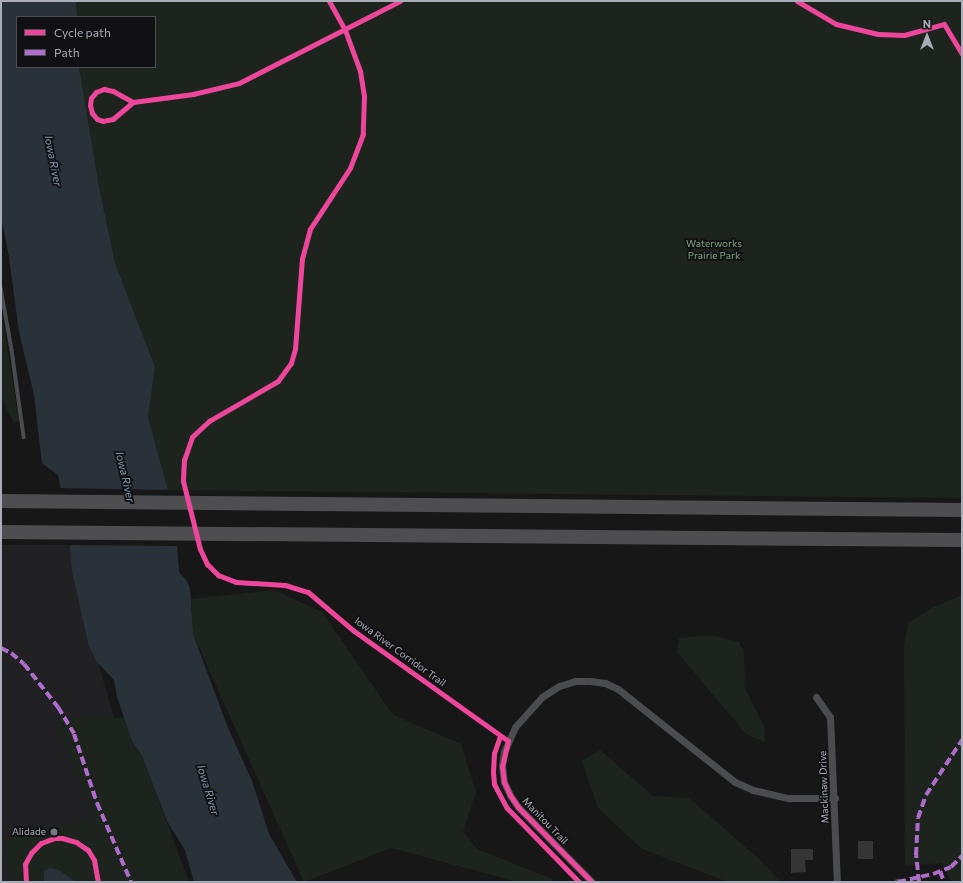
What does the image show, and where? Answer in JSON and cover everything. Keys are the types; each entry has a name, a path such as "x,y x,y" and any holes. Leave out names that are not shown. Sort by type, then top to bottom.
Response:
{"highway":[{"path":"1,501 962,510"},
{"path":"1,532 962,540"}],"street":[{"name":"Manitou Trail","path":"592,882 518,807 504,782 502,766 504,752 515,727 542,696 559,686 575,681 590,681 605,683 618,689 735,782 753,790 789,798 834,798"},
{"name":"Mackinaw Drive","path":"816,696 830,717 837,882"}],"lane":[{"path":"1,288 12,350 24,437"}],"shaded area":[{"path":"1,545 70,545 72,571 161,882 1,882"}],"green space":[{"name":"Waterworks Prairie Park","path":"76,1 962,1 962,498 168,490 148,417 155,367 115,263 99,187 79,68 156,68 156,16 77,16"},
{"path":"1,309 19,420 14,424 1,397"},
{"path":"274,590 322,612 393,715 461,744 476,792 463,832 477,849 552,879 552,882 518,882 391,848 304,882 193,634 191,599"},
{"path":"962,595 962,882 952,882 942,863 905,866 904,646 908,623 934,607"},
{"path":"711,635 739,642 744,652 745,688 764,726 765,742 747,735 677,652 679,638"},
{"path":"56,717 124,718 132,741 142,756 189,882 9,882 7,839 94,819"},
{"path":"600,750 653,796 689,798 757,857 781,882 728,882 642,849 598,808 582,761"}],"water":[{"name":"Iowa River","path":"1,1 76,1 77,16 16,16 16,68 79,68 99,187 115,263 155,367 148,417 168,490 177,546 179,572 187,581 190,589 193,634 228,728 252,781 269,834 297,882 194,882 185,850 167,821 142,756 132,741 117,697 114,680 96,661 88,643 72,571 69,533 58,475 42,463 34,395 19,332 9,257 1,216"},
{"path":"50,868 59,870 76,882 44,882 44,871"}],"pier":[{"path":"58,488 170,490 179,546 68,545"}],"building":[{"path":"858,841 873,841 873,859 858,859"},
{"path":"791,849 813,849 813,860 805,860 806,872 791,873"}],"marked path":[{"path":"1,648 11,653 24,664 58,707 74,734 97,803 131,882"},
{"path":"919,882 916,855 918,818 926,795 962,740"},
{"path":"898,882 933,874 951,867 962,856"},
{"path":"940,871 944,882"}],"cycle path":[{"name":"Iowa River Corridor Trail","path":"329,1 345,30 360,71 364,96 363,134 350,168 310,229 302,258 295,349 291,363 278,381 209,421 192,437 184,460 183,481 200,549 207,564 218,575 236,582 285,585 308,592 354,631 508,741 502,766 504,782 510,795 518,807 592,882"},
{"path":"133,102 113,119 103,121 97,119 92,113 90,105 91,98 96,92 104,89 113,91 133,102 193,94 239,83 400,1"},
{"path":"797,1 836,24 878,34 904,35 944,24 962,54"},
{"path":"500,736 494,753 494,784 507,808 579,882"},
{"path":"26,882 25,864 31,853 41,843 55,838 62,838 76,842 88,850 94,860 98,882"}],"place":[{"name":"Alidade","path":"54,832"}]}
